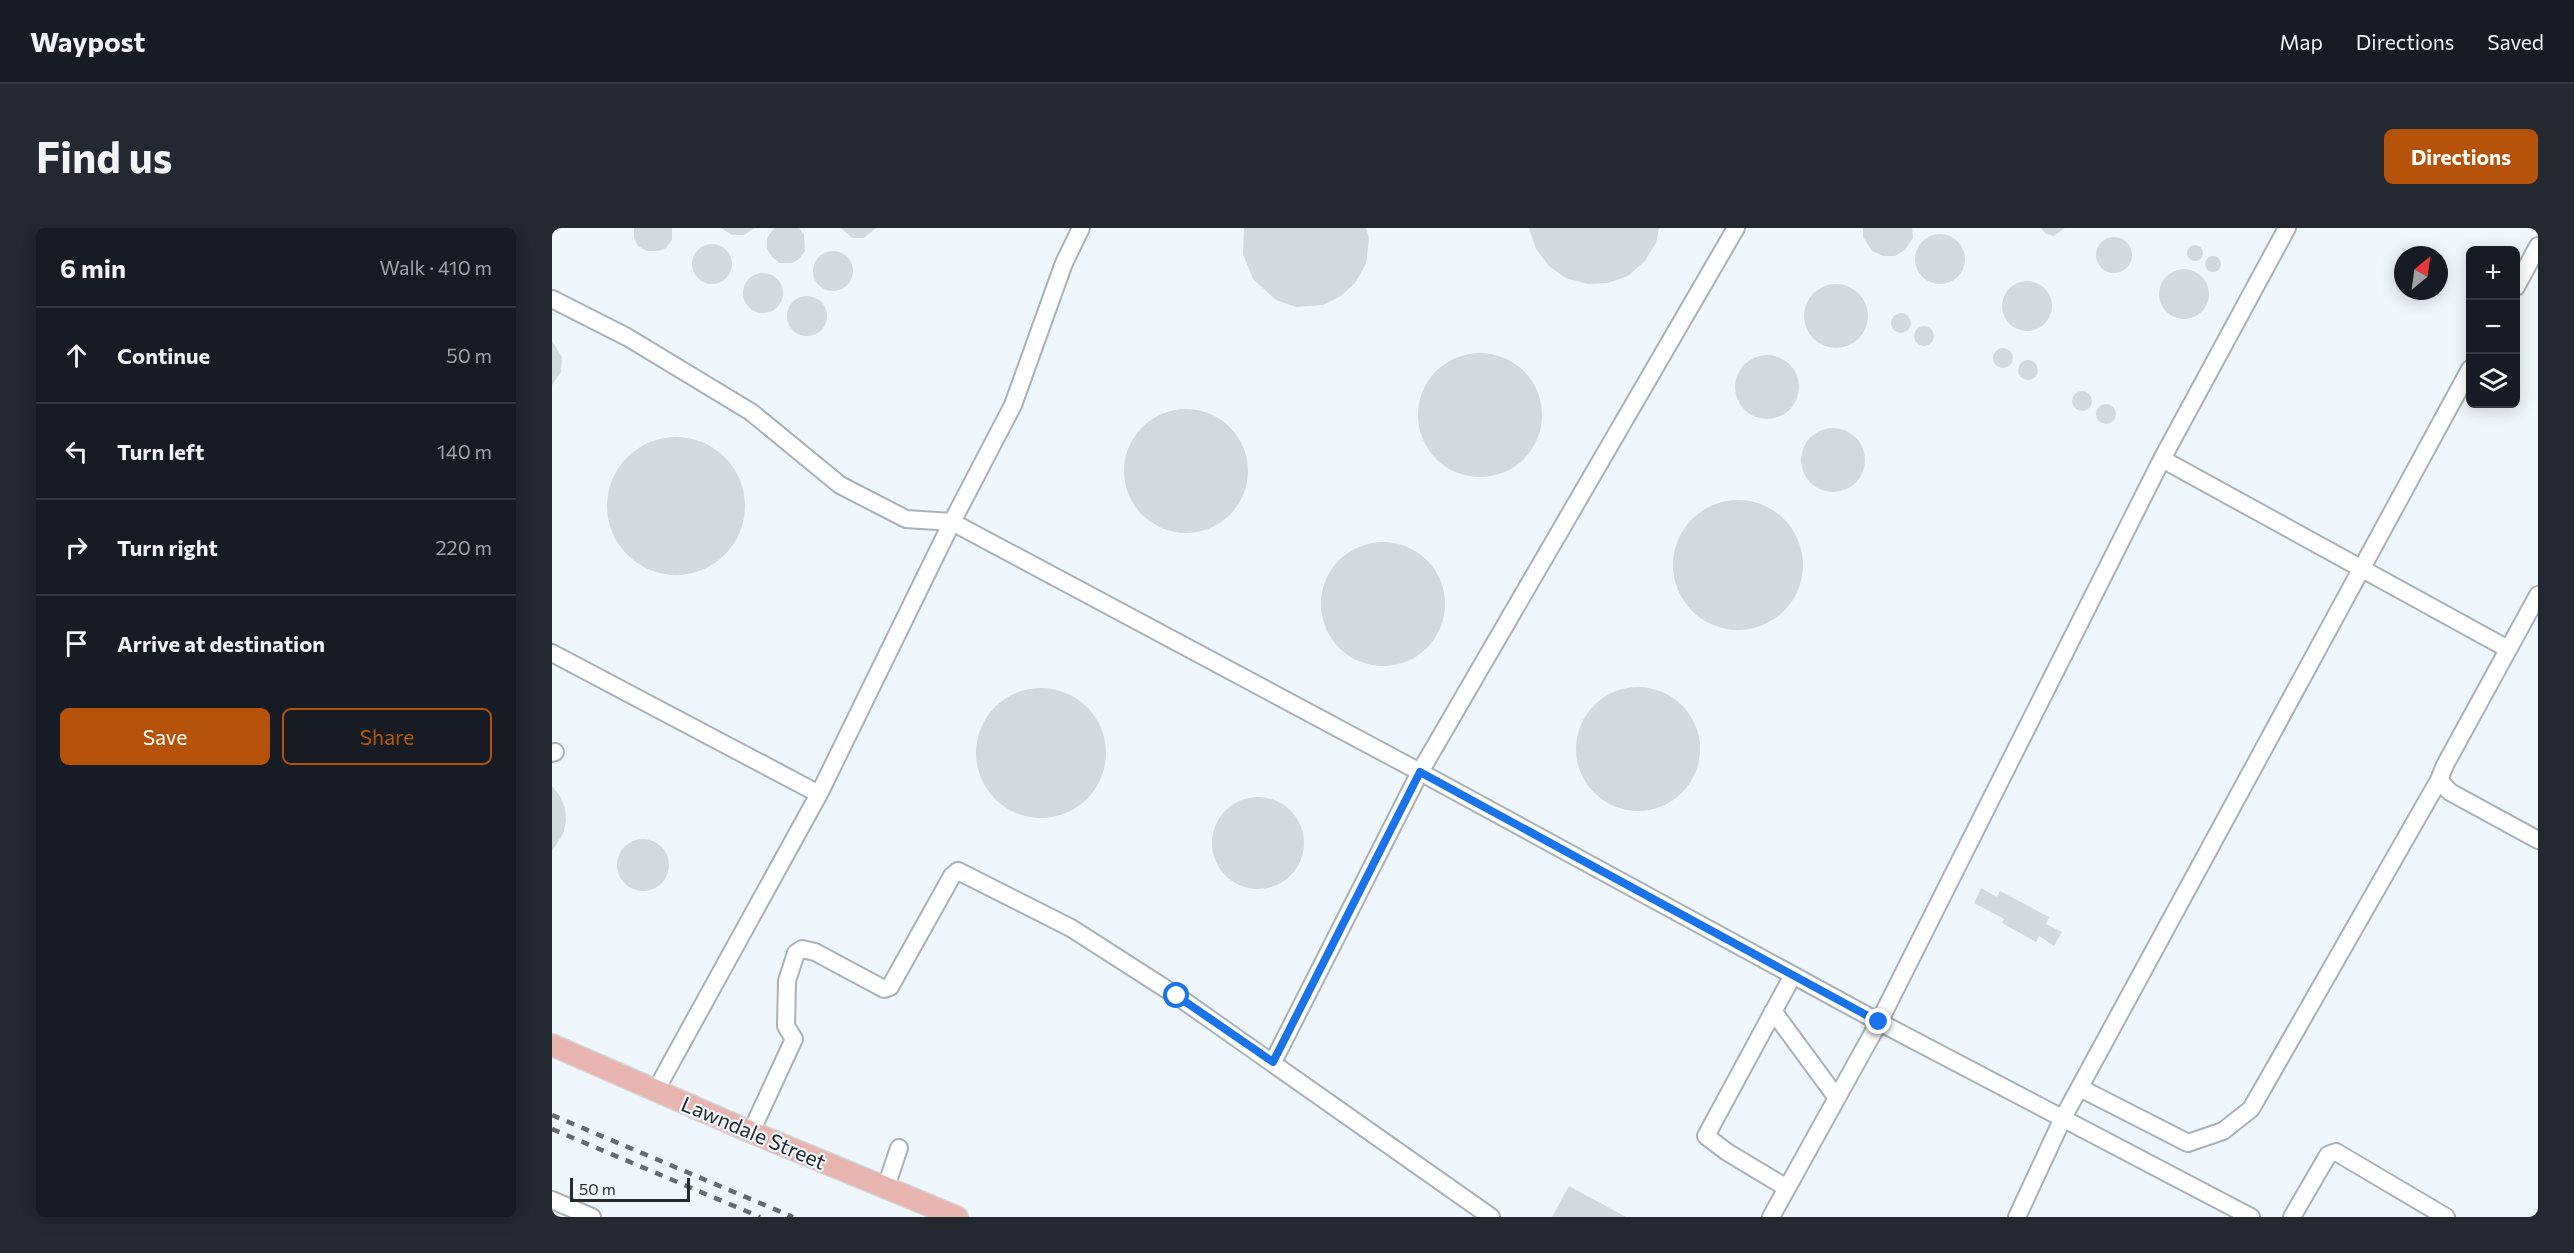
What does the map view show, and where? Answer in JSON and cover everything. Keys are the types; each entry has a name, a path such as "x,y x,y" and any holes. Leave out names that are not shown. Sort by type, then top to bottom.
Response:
{"main road":[{"name":"Lawndale Street","path":"552,1045 751,1132 957,1217"}],"lane":[{"path":"656,1090 819,794 952,522 1013,405 1064,263 1082,228"},
{"path":"1273,1062 1420,772 1736,228"},
{"path":"1771,1217 1879,1022 2162,459 2287,228"},
{"path":"2520,280 2538,246"},
{"path":"552,298 627,337 751,412 840,485 906,519 952,522 1420,772 1879,1022 2251,1217"},
{"path":"2017,1217 2063,1118 2466,376"},
{"path":"2162,459 2508,650"},
{"path":"2080,1088 2188,1143 2223,1131 2251,1109 2439,780 2538,595"},
{"path":"552,653 819,794"},
{"path":"2439,780 2450,792 2538,840"},
{"path":"751,1132 794,1039 786,1026 787,981 796,952 802,948 815,952 884,989 890,987 952,876 958,871 1071,928 1273,1062 1491,1217"},
{"path":"1787,1188 1727,1152 1706,1136 1793,975"},
{"path":"1773,1011 1837,1098"},
{"path":"886,1187 899,1148"},
{"path":"2292,1217 2328,1155 2336,1152 2446,1217"},
{"path":"552,1200 592,1217"}],"building":[{"path":"634,228 672,228 672,240 666,248 659,251 647,251 638,246 634,238"},
{"path":"721,228 754,228 744,235 732,235"},
{"path":"774,228 799,228 804,234 805,251 799,259 792,263 780,263 772,257 767,249 767,238"},
{"path":"841,228 876,228 864,238 852,238"},
{"path":"1244,228 1366,228 1369,238 1366,264 1355,283 1341,296 1323,305 1296,307 1276,300 1253,279 1243,254"},
{"path":"1529,228 1659,228 1656,243 1645,261 1628,276 1608,283 1587,284 1566,278 1549,266 1536,249"},
{"path":"1863,228 1912,228 1913,238 1905,250 1895,256 1883,256 1872,251 1863,237"},
{"path":"2041,228 2065,228 2054,236 2046,234"},
{"path":"1935,234 1945,234 1958,241 1965,254 1965,264 1958,277 1945,284 1935,284 1926,280 1919,273 1915,264 1915,254 1919,245 1926,238"},
{"path":"2114,237 2127,242 2132,255 2127,268 2114,273 2101,268 2096,255 2101,242"},
{"path":"712,244 726,250 732,264 726,278 712,284 698,278 692,264 698,250"},
{"path":"2195,245 2201,247 2203,253 2201,259 2195,261 2189,259 2187,253 2189,247"},
{"path":"833,251 847,257 853,271 847,285 833,291 819,285 813,271 819,257"},
{"path":"2213,256 2219,258 2221,264 2219,270 2213,272 2207,270 2205,264 2207,258"},
{"path":"2179,269 2189,269 2202,276 2209,289 2209,299 2202,312 2189,319 2179,319 2170,315 2163,308 2159,299 2159,289 2163,280 2170,273"},
{"path":"763,273 777,279 783,293 777,307 763,313 749,307 743,293 749,279"},
{"path":"2022,281 2032,281 2045,288 2052,301 2052,311 2045,324 2032,331 2022,331 2013,327 2006,320 2002,311 2002,301 2006,292 2013,285"},
{"path":"1836,284 1848,286 1859,293 1866,304 1868,316 1866,328 1859,339 1848,346 1836,348 1824,346 1813,339 1806,328 1804,316 1806,304 1813,293 1824,286"},
{"path":"807,296 821,302 827,316 821,330 807,336 793,330 787,316 793,302"},
{"path":"1897,313 1905,313 1911,319 1911,327 1905,333 1897,333 1891,327 1891,319"},
{"path":"1920,326 1928,326 1934,332 1934,340 1928,346 1920,346 1914,340 1914,332"},
{"path":"552,341 562,357 561,372 552,385"},
{"path":"1999,348 2007,348 2013,354 2013,362 2007,368 1999,368 1993,362 1993,354"},
{"path":"1480,353 1504,357 1524,371 1538,391 1542,415 1538,439 1524,459 1504,473 1480,477 1456,473 1436,459 1422,439 1418,415 1422,391 1436,371 1456,357"},
{"path":"1767,355 1779,357 1790,364 1797,375 1799,387 1797,399 1790,410 1779,417 1767,419 1755,417 1744,410 1737,399 1735,387 1737,375 1744,364 1755,357"},
{"path":"2028,360 2035,363 2038,370 2035,377 2028,380 2021,377 2018,370 2021,363"},
{"path":"2082,391 2089,394 2092,401 2089,408 2082,411 2075,408 2072,401 2075,394"},
{"path":"2106,404 2113,407 2116,414 2113,421 2106,424 2099,421 2096,414 2099,407"},
{"path":"1186,409 1210,413 1230,427 1244,447 1248,471 1244,495 1230,515 1210,529 1186,533 1162,529 1142,515 1128,495 1124,471 1128,447 1142,427 1162,413"},
{"path":"1833,428 1845,430 1856,437 1863,448 1865,460 1863,472 1856,483 1845,490 1833,492 1821,490 1810,483 1803,472 1801,460 1803,448 1810,437 1821,430"},
{"path":"676,437 702,442 725,457 740,480 745,506 740,532 725,555 702,570 676,575 650,570 627,555 612,532 607,506 612,480 627,457 650,442"},
{"path":"1738,500 1763,505 1784,519 1798,540 1803,565 1798,590 1784,611 1763,625 1738,630 1713,625 1692,611 1678,590 1673,565 1678,540 1692,519 1713,505"},
{"path":"1383,542 1407,546 1427,560 1441,580 1445,604 1441,628 1427,648 1407,662 1383,666 1359,662 1339,648 1325,628 1321,604 1325,580 1339,560 1359,546"},
{"path":"1638,687 1662,691 1682,705 1696,725 1700,749 1696,773 1682,793 1662,807 1638,811 1614,807 1594,793 1580,773 1576,749 1580,725 1594,705 1614,691"},
{"path":"1041,688 1066,693 1087,707 1101,728 1106,753 1101,778 1087,799 1066,813 1041,818 1016,813 995,799 981,778 976,753 981,728 995,707 1016,693"},
{"path":"552,786 560,796 565,808 566,821 563,834 552,851"},
{"path":"1258,797 1284,805 1296,817 1304,843 1296,869 1284,881 1258,889 1232,881 1220,869 1212,843 1220,817 1232,805"},
{"path":"643,839 657,843 665,851 669,865 665,879 657,887 643,891 629,887 621,879 617,865 621,851 629,843"},
{"path":"1981,888 1997,897 2000,891 2049,917 2046,924 2062,932 2054,946 2039,936 2036,942 2002,923 2004,919 1974,903"},
{"path":"1569,1186 1626,1217 1552,1217"}],"railway":[{"path":"552,1115 793,1217"},
{"path":"552,1129 760,1217"}],"route":[{"path":"1177,996 1273,1062 1420,772 1879,1022"}]}
